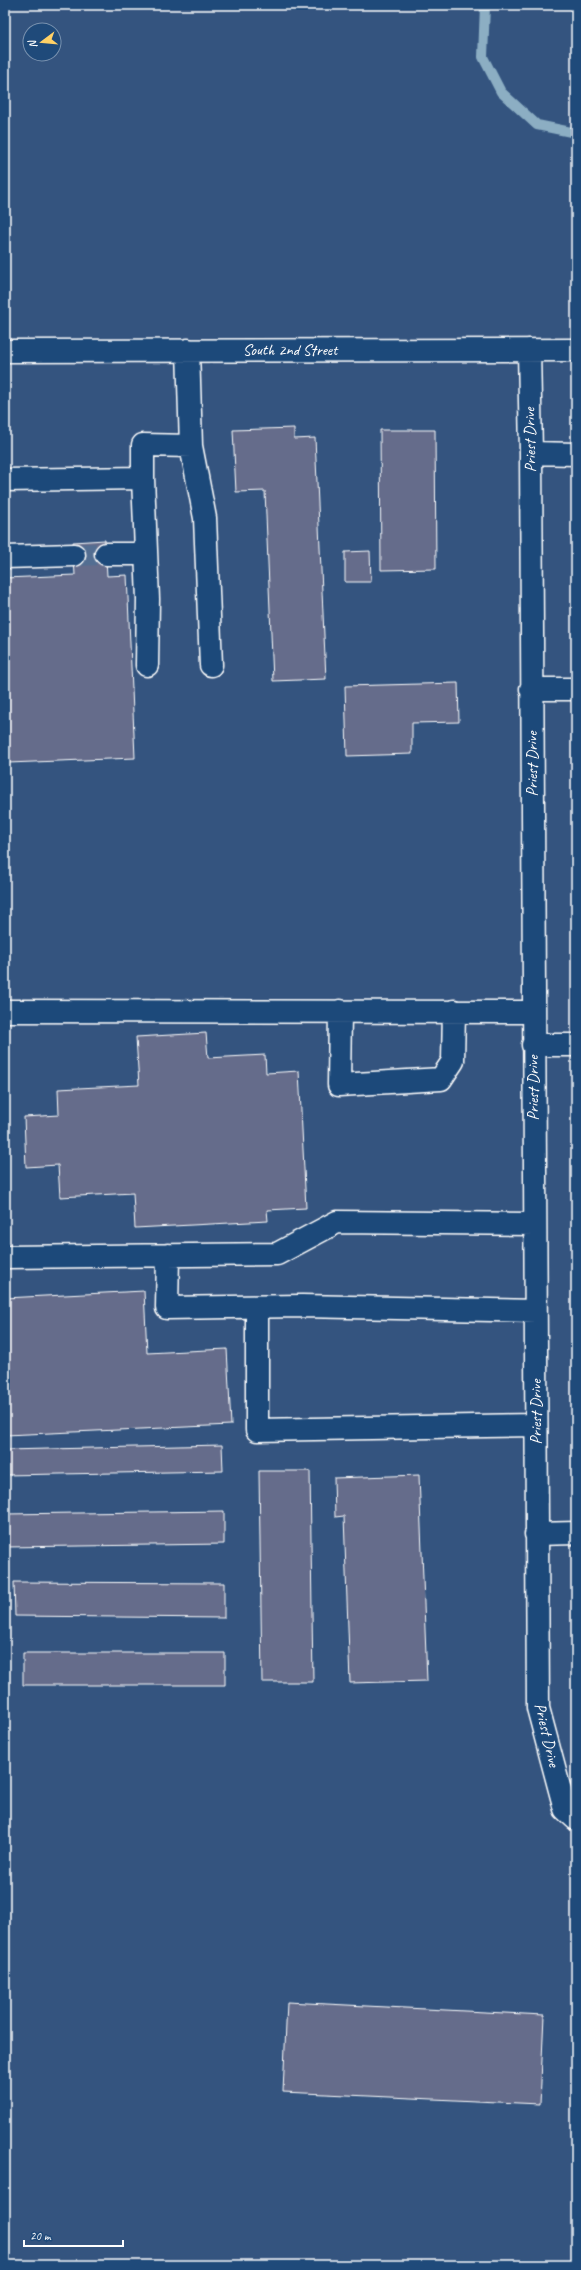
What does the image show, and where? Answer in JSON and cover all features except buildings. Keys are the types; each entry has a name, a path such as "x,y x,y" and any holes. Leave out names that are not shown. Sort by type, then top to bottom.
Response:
{"street":[{"path":"188,350 191,446 205,518 210,665"},
{"name":"Priest Drive","path":"528,350 531,453 531,689 538,1708 565,1809 576,1819"},
{"name":"South 2nd Street","path":"5,351 576,350"},
{"path":"147,665 143,446 191,446"},
{"path":"531,453 576,454"},
{"path":"5,480 143,478"},
{"path":"106,554 146,554"},
{"path":"5,557 74,555"},
{"path":"531,689 576,689"},
{"path":"5,1011 533,1012"},
{"path":"340,1011 339,1085 441,1079 453,1061 454,1012"},
{"path":"533,1045 576,1045"},
{"path":"5,1256 277,1254 336,1222 534,1224"},
{"path":"168,1255 167,1308 257,1308 302,1306 535,1311"},
{"path":"257,1308 257,1430 536,1425"},
{"path":"536,1534 576,1533"}],"waterway":[{"path":"485,5 483,57 501,92 537,125 576,133"}],"tunnel":[{"path":"74,555 106,554"}]}
